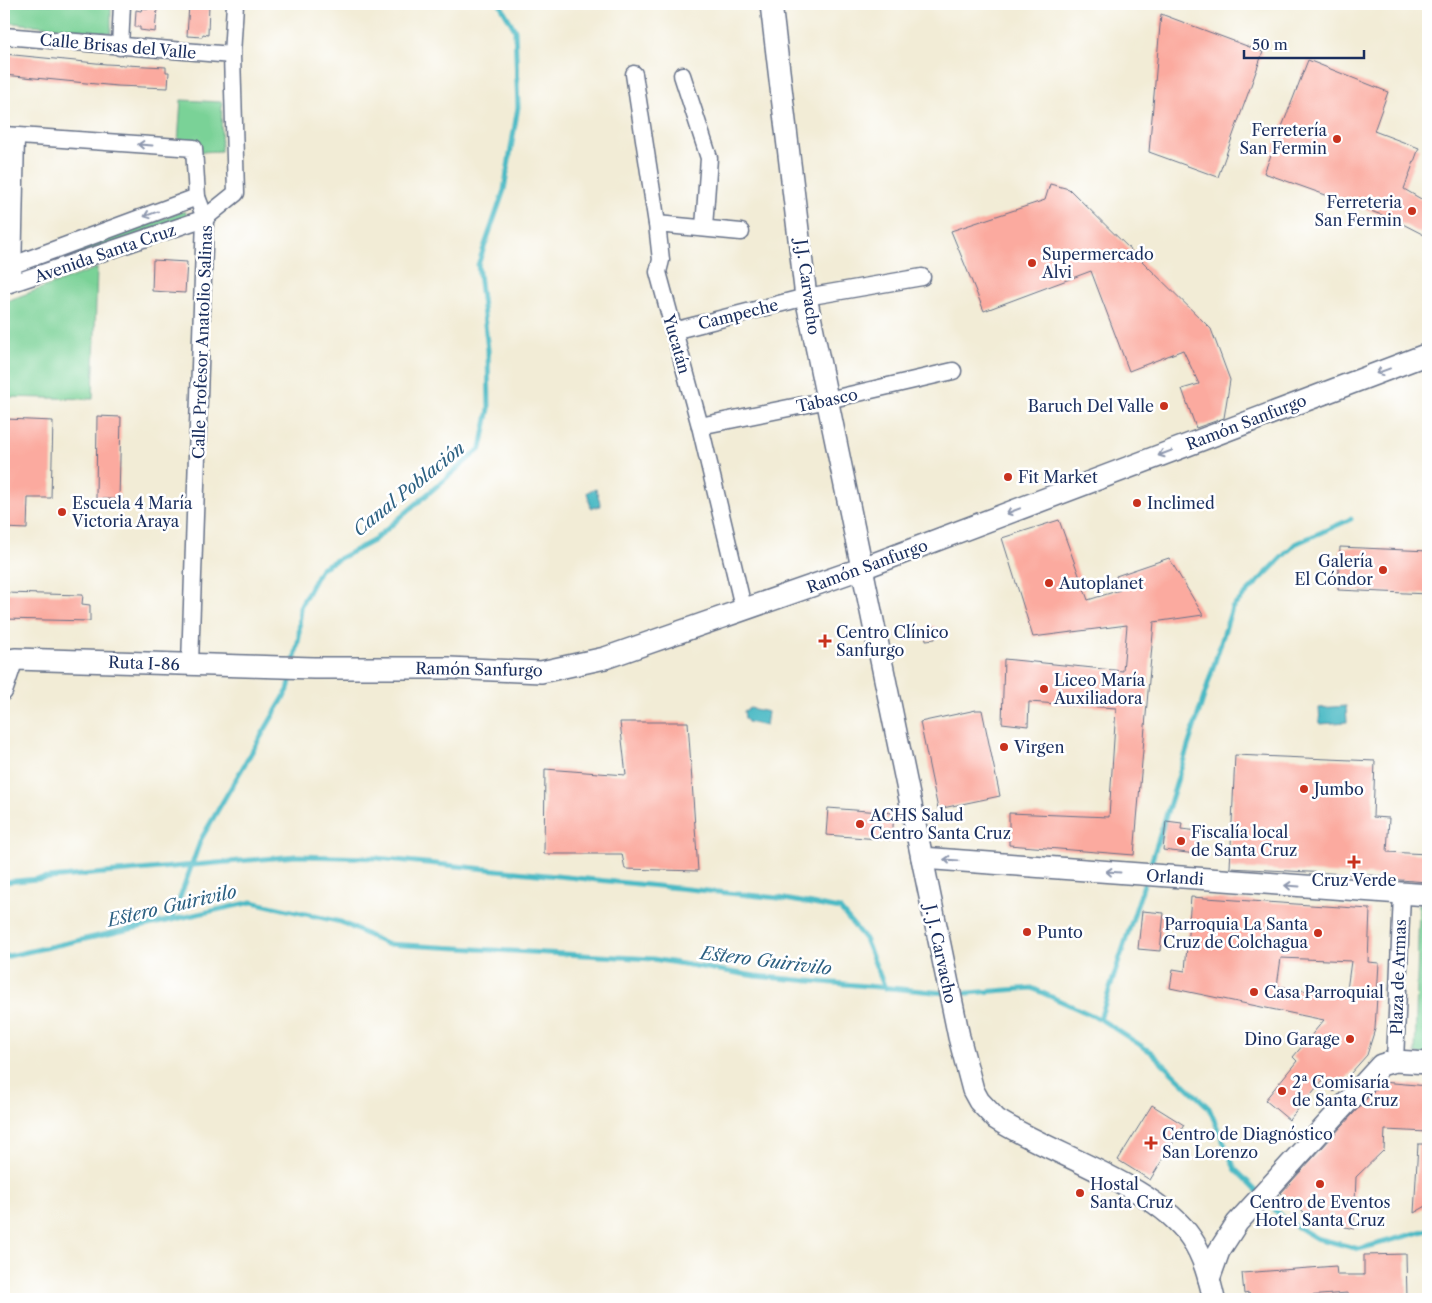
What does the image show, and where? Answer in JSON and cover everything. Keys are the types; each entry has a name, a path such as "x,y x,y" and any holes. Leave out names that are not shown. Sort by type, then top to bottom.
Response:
{"main road":[{"name":"J.J. Carvacho","path":"771,4 806,297 863,568"},
{"name":"Ramón Sanfurgo","path":"285,666 314,668 449,668 541,672 605,658 863,568 1428,354"},
{"name":"J. J. Carvacho","path":"863,568 947,985 973,1090 979,1101 996,1119 1133,1191 1168,1212 1182,1226"},
{"name":"Ruta I-86","path":"9,660 285,666"},
{"name":"Orlandi","path":"922,858 1428,895"},
{"path":"1182,1226 1199,1232 1216,1233 1230,1229 1381,1065 1394,1061 1428,1063"},
{"path":"1209,1279 1219,1251 1237,1222"},
{"path":"1182,1226 1199,1250 1214,1299"}],"street":[{"path":"120,47 122,4"},
{"name":"Calle Profesor Anatolio Salinas","path":"190,664 205,218 236,193 232,55 235,4"},
{"name":"Calle Brisas del Valle","path":"4,36 232,55"},
{"name":"Yucatán","path":"634,74 657,224 661,260 658,272 700,426 744,611"},
{"path":"682,75 709,158 704,227"},
{"path":"9,285 13,265 10,136 194,148 197,197 205,218"},
{"name":"Avenida Santa Cruz","path":"13,265 197,197"},
{"name":"Avenida Santa Cruz","path":"9,285 127,243 205,218"},
{"path":"657,224 742,232"},
{"name":"Campeche","path":"673,331 806,297 922,277"},
{"name":"Tabasco","path":"700,426 828,400 953,371"},
{"path":"4,692 9,660"},
{"name":"Plaza de Armas","path":"1394,1061 1402,894"}],"green space":[{"path":"4,4 111,4 111,33 4,22"},
{"path":"181,100 222,102 221,151 199,152 178,143"},
{"path":"185,211 187,216 50,266 47,260"},
{"path":"97,268 93,399 4,397 4,302"},
{"path":"1419,904 1428,905 1428,1055 1415,1054"}],"water":[{"path":"596,489 601,506 591,508 587,492"},
{"path":"1346,706 1347,722 1320,724 1319,708"},
{"path":"750,708 768,712 766,726 748,722 744,711"}],"building":[{"path":"189,4 209,4 208,35 203,34 202,37 187,36"},
{"path":"142,8 157,9 155,32 140,30 140,27 135,27 136,10 141,11"},
{"path":"1161,14 1263,52 1218,177 1149,152"},
{"path":"4,54 106,64 166,67 166,72 169,72 168,88 117,86 4,75"},
{"name":"Ferretería San Fermin","path":"1308,60 1388,92 1374,131 1419,148 1404,189 1428,203 1428,237 1393,219 1264,173"},
{"path":"1050,184 1069,189 1211,329 1230,380 1224,418 1196,428 1182,389 1199,384 1183,350 1129,371 1091,271 984,311 951,231 1045,200"},
{"path":"153,260 187,262 185,293 152,291"},
{"path":"97,416 121,417 119,499 96,499"},
{"path":"6,419 53,421 51,498 28,498 27,529 4,528"},
{"path":"1059,520 1088,600 1120,590 1116,576 1169,558 1203,615 1154,622 1134,855 1009,845 1009,813 1109,817 1116,708 1029,702 1028,726 1002,723 1004,659 1123,671 1127,625 1033,637 1002,538"},
{"name":"Galería El Cóndor","path":"1340,547 1428,551 1428,594 1338,590"},
{"path":"4,593 83,595 82,604 90,605 90,621 4,619"},
{"path":"934,626 939,630 938,636 935,639 926,640 925,632 928,627"},
{"path":"982,710 1000,796 938,809 920,722"},
{"path":"620,722 688,722 698,871 625,869 622,854 544,854 545,769 626,775"},
{"name":"Jumbo","path":"1235,755 1375,761 1373,817 1389,818 1387,852 1428,854 1428,882 1386,879 1386,876 1230,868"},
{"name":"ACHS Salud Centro Santa Cruz","path":"828,808 894,813 892,840 826,835"},
{"name":"Fiscalía local de Santa Cruz","path":"1166,821 1182,823 1181,829 1199,831 1196,854 1163,850"},
{"path":"1191,897 1370,909 1368,962 1379,963 1375,1029 1367,1055 1334,1092 1322,1081 1289,1120 1265,1100 1297,1061 1293,1057 1324,1020 1170,988 1173,969 1185,971","holes":["1281,958 1351,961 1346,997 1277,986"]},
{"path":"1142,911 1164,913 1160,951 1138,949"},
{"path":"1382,1082 1428,1086 1428,1132 1385,1130 1384,1150 1356,1177 1354,1229 1345,1227 1331,1212 1319,1226 1281,1193"},
{"name":"Centro de Diagnóstico San Lorenzo","path":"1152,1105 1184,1125 1150,1180 1118,1160"},
{"path":"1418,1144 1428,1144 1428,1205 1414,1213"},
{"path":"1406,1254 1407,1299 1348,1299 1348,1293 1292,1297 1292,1299 1250,1299 1249,1293 1244,1294 1242,1273 1336,1266 1337,1275 1364,1275 1364,1255"}],"waterway":[{"name":"Canal Población","path":"294,662 299,637 300,607 321,568 373,541 481,448 489,409 488,350 478,265 504,190 518,107 515,30 500,4"},
{"path":"1150,866 1232,608 1295,544 1351,519"},
{"name":"Canal Población","path":"172,920 201,839 288,690 292,672"},
{"path":"4,882 296,856 376,858 779,898 840,909 865,939 885,988"},
{"path":"1100,1019 1144,884"},
{"name":"Estero Guirivilo","path":"4,957 252,902 341,922 386,944 653,959 755,976 945,993"},
{"name":"Estero Guirivilo","path":"956,994 1032,988 1100,1019 1151,1052 1209,1108 1235,1169 1258,1192"},
{"name":"Estero Guirivilo","path":"1265,1200 1284,1219 1316,1238 1359,1249 1428,1230"}],"place":[{"name":"Ferretería San Fermin","path":"1337,139"},
{"name":"Ferreteria San Fermin","path":"1412,211"},
{"name":"Supermercado Alvi","path":"1032,263"},
{"name":"Baruch Del Valle","path":"1164,406"},
{"name":"Fit Market","path":"1008,477"},
{"name":"Inclimed","path":"1137,503"},
{"name":"Escuela 4 María Victoria Araya","path":"62,512"},
{"name":"Galería El Cóndor","path":"1383,570"},
{"name":"Autoplanet","path":"1049,583"},
{"name":"Centro Clínico Sanfurgo","path":"825,641"},
{"name":"Liceo María Auxiliadora","path":"1044,689"},
{"name":"Virgen","path":"1004,747"},
{"name":"Jumbo","path":"1304,789"},
{"name":"ACHS Salud Centro Santa Cruz","path":"860,824"},
{"name":"Fiscalía local de Santa Cruz","path":"1181,841"},
{"name":"Cruz Verde","path":"1354,862"},
{"name":"Punto","path":"1027,932"},
{"name":"Parroquia La Santa Cruz de Colchagua","path":"1318,933"},
{"name":"Casa Parroquial","path":"1254,992"},
{"name":"Dino Garage","path":"1350,1039"},
{"name":"2ª Comisaría de Santa Cruz","path":"1282,1091"},
{"name":"Centro de Diagnóstico San Lorenzo","path":"1151,1143"},
{"name":"Centro de Eventos Hotel Santa Cruz","path":"1320,1184"},
{"name":"Hostal Santa Cruz","path":"1080,1193"}]}
